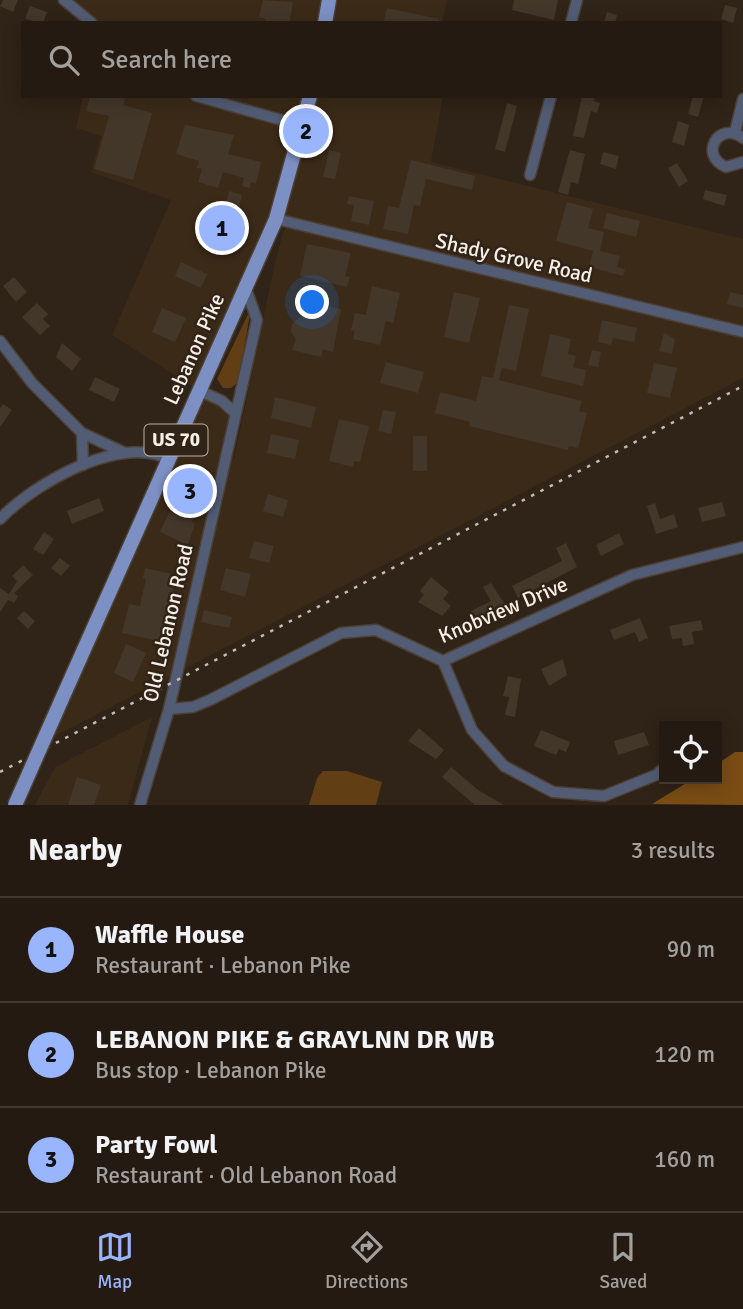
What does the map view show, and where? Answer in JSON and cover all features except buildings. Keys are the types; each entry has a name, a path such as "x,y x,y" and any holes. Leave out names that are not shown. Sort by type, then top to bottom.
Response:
{"main road":[{"path":"325,21 329,0"},
{"name":"Lebanon Pike","path":"15,805 167,458 276,219 310,98"}],"street":[{"path":"64,0 90,21"},
{"path":"571,21 577,0"},
{"path":"203,98 303,126"},
{"path":"530,175 550,98"},
{"path":"743,99 739,135 725,132 715,139 713,156 726,167 743,162"},
{"name":"Shady Grove Road","path":"276,219 743,332"},
{"name":"Old Lebanon Road","path":"140,805 169,709 258,314 245,286"},
{"path":"0,341 32,383 82,433 125,453"},
{"path":"198,390 222,401 235,413"},
{"path":"82,433 83,465"},
{"path":"0,519 42,485 83,465 125,453 155,453 167,458"},
{"name":"Knobview Drive","path":"169,709 193,707 210,700 341,633 376,630 443,661 632,575 743,547"},
{"path":"443,661 472,730 504,766 553,792 604,796 659,772"}],"shaded area":[{"path":"64,0 447,0 442,21 90,21"},
{"path":"83,98 443,98 431,162 743,239 743,378 42,743 198,390 112,335 171,200 91,172 101,136 76,128","holes":["276,219 290,223 283,232 274,267 234,459 226,458 235,413 198,390"]},
{"path":"251,308 238,382 231,388 223,388 217,379"},
{"path":"152,717 128,805 35,805 55,767"},
{"path":"735,752 743,752 743,805 652,804 685,784 722,784 722,761"},
{"path":"323,771 347,771 382,782 376,805 309,805 317,778"}],"railway":[{"path":"0,772 743,386"}],"place":[{"name":"LEBANON PIKE & GRAYLNN DR WB","path":"306,131"},
{"name":"Waffle House","path":"222,228"},
{"name":"Party Fowl","path":"190,491"}]}
